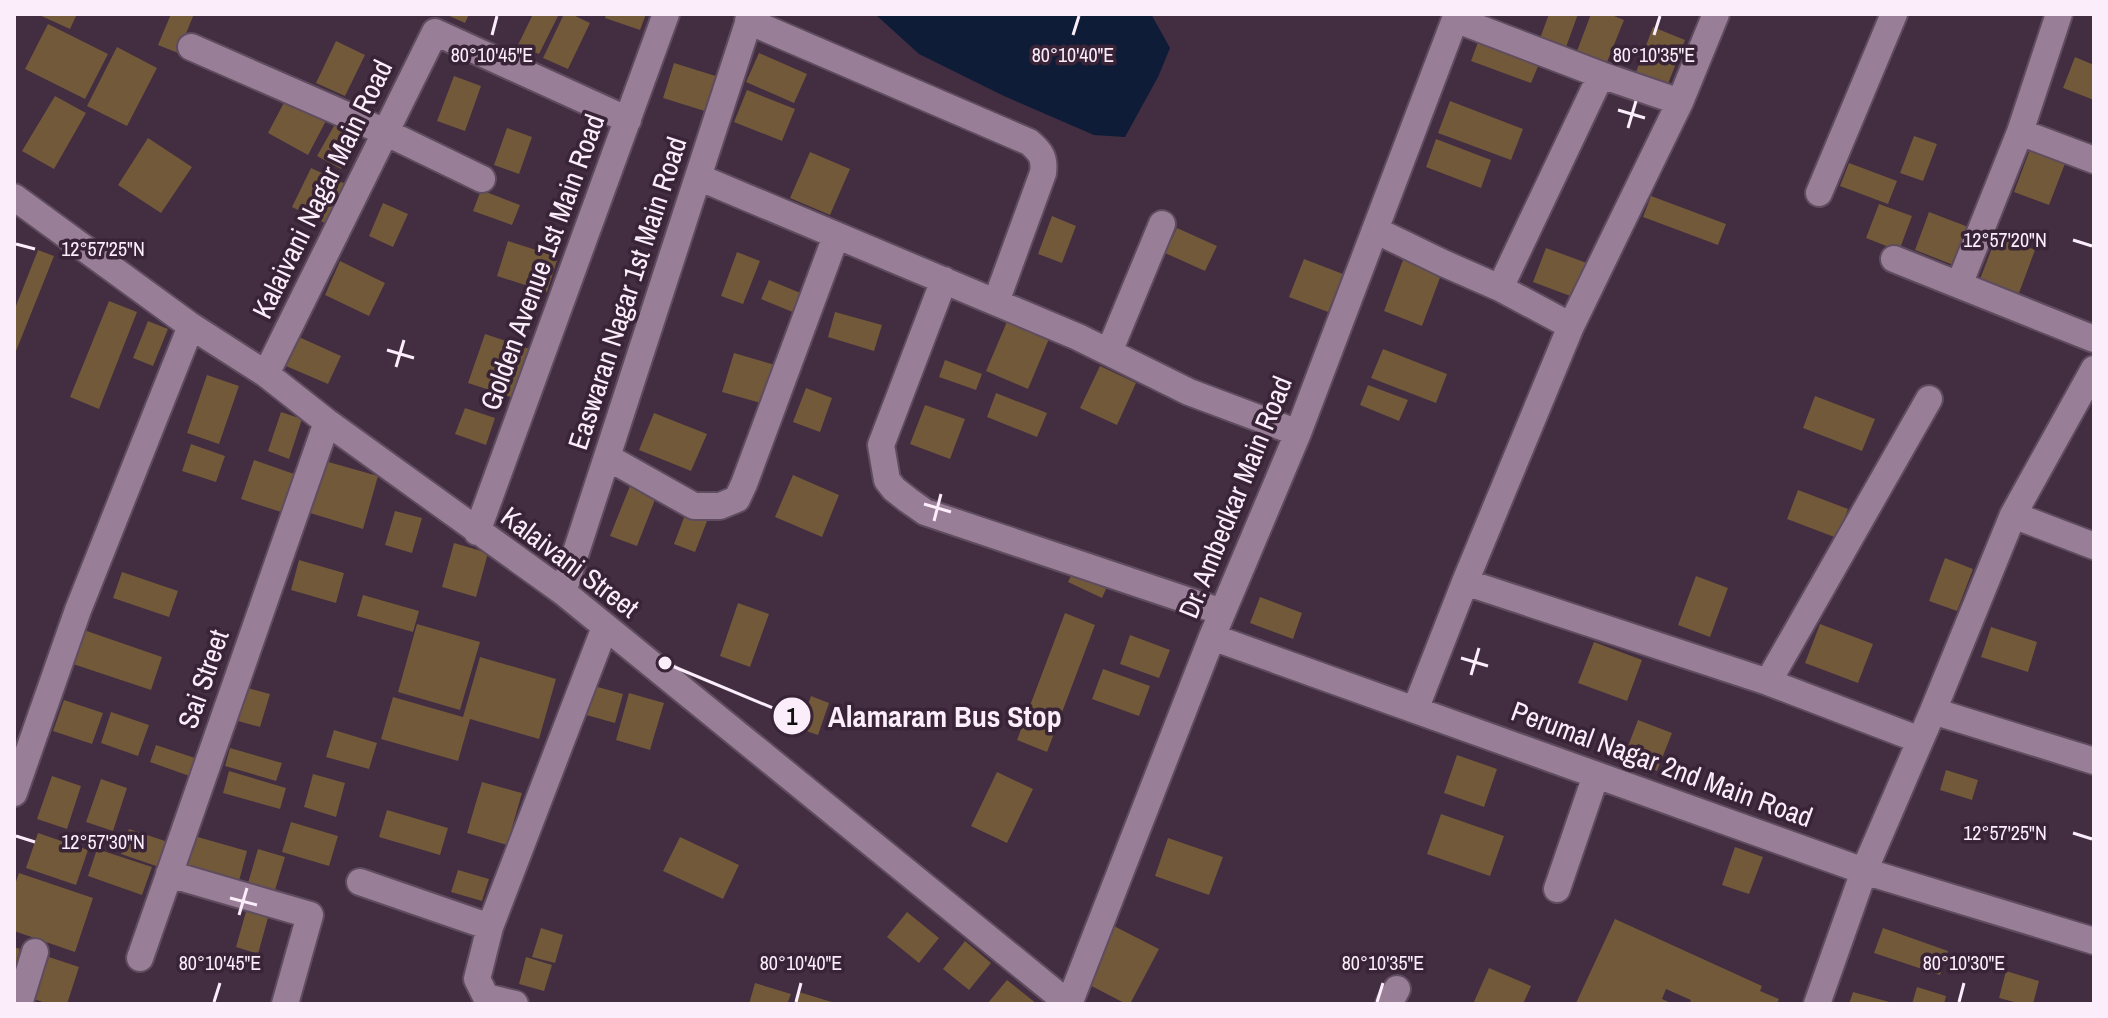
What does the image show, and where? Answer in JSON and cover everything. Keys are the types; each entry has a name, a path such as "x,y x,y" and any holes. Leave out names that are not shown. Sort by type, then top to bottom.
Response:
{"street":[{"name":"Golden Avenue 1st Main Road","path":"477,532 666,14"},
{"path":"1415,710 1571,326 1680,102 1716,14"},
{"path":"1819,193 1894,14"},
{"path":"1959,285 2020,132 2059,14"},
{"path":"1456,16 1601,75 1680,102"},
{"name":"Dr. Ambedkar Main Road","path":"1069,1004 1222,612 1298,433 1456,16"},
{"path":"750,18 1029,142 1040,151 1045,161 1043,173 996,302"},
{"name":"Easwaran Nagar 1st Main Road","path":"563,592 750,18"},
{"name":"Kalaivani Nagar Main Road","path":"266,374 435,32 628,120"},
{"path":"191,47 385,132 482,179"},
{"path":"1500,288 1601,75"},
{"path":"2020,132 2094,160"},
{"path":"698,177 996,302 1109,352 1189,392 1298,433"},
{"name":"Kalaivani Street","path":"14,197 191,326 266,374 327,422 563,592 1069,1004"},
{"path":"1109,352 1162,224"},
{"path":"1375,230 1500,288 1571,326"},
{"path":"607,457 694,506 720,506 737,499 836,236"},
{"path":"1894,259 2094,339"},
{"path":"944,280 881,445 887,480 894,489 925,512 1222,612"},
{"path":"14,793 78,610 191,326"},
{"path":"1817,1004 1864,871 2013,515 2094,369"},
{"path":"1768,682 1929,399"},
{"name":"Sai Street","path":"140,958 327,422"},
{"path":"2013,515 2094,546"},
{"path":"1465,582 1768,682 1920,740"},
{"path":"515,1004 486,997 477,979 490,927 605,627"},
{"name":"Perumal Nagar 2nd Main Road","path":"1212,637 1864,871 2094,941"},
{"path":"1933,711 2094,761"},
{"path":"1557,889 1596,775"},
{"path":"169,874 310,915 285,1004"},
{"path":"360,882 490,927"},
{"path":"19,1004 35,952"}],"water":[{"path":"875,14 1151,14 1170,48 1125,137 1094,135 1004,96 919,54"}],"building":[{"path":"37,14 77,14 70,29"},
{"path":"171,14 194,14 178,53 158,45"},
{"path":"445,14 469,14 465,23"},
{"path":"533,14 559,14 539,54 518,45"},
{"path":"564,14 590,23 568,69 543,58"},
{"path":"606,14 646,14 640,30 605,18"},
{"path":"1549,14 1578,14 1565,50 1539,41"},
{"path":"1591,14 1609,14 1624,20 1607,62 1577,51"},
{"path":"48,24 108,54 85,99 25,69"},
{"path":"1653,27 1685,40 1668,84 1636,72"},
{"path":"1481,34 1542,57 1531,83 1471,61"},
{"path":"336,41 365,55 345,96 316,83"},
{"path":"117,47 157,68 127,126 87,106"},
{"path":"759,53 807,74 794,103 746,82"},
{"path":"2075,57 2094,65 2094,100 2063,88"},
{"path":"674,63 722,78 711,113 663,98"},
{"path":"454,76 481,86 465,131 437,121"},
{"path":"747,90 795,109 782,141 734,122"},
{"path":"288,95 328,117 308,155 268,133"},
{"path":"55,96 86,113 54,169 22,151"},
{"path":"1450,101 1523,129 1511,160 1438,133"},
{"path":"339,117 362,130 341,169 317,156"},
{"path":"507,128 532,137 519,174 494,165"},
{"path":"1914,136 1937,144 1923,181 1900,173"},
{"path":"148,138 192,167 161,213 118,185"},
{"path":"1436,139 1491,160 1481,188 1426,167"},
{"path":"2031,147 2066,161 2049,205 2014,192"},
{"path":"810,152 850,169 830,215 790,198"},
{"path":"1849,163 1897,181 1888,204 1840,186"},
{"path":"311,168 348,185 329,225 292,207"},
{"path":"481,190 520,205 512,225 473,211"},
{"path":"1651,196 1726,224 1718,245 1643,217"},
{"path":"383,203 408,214 393,247 369,236"},
{"path":"1879,204 1912,216 1899,251 1866,238"},
{"path":"1929,212 1971,228 1956,266 1915,250"},
{"path":"1052,216 1076,226 1062,263 1038,254"},
{"path":"1177,228 1217,246 1205,271 1165,253"},
{"path":"1997,235 2035,250 2019,293 1980,279"},
{"path":"508,241 558,257 547,292 497,276"},
{"path":"1546,248 1595,266 1581,300 1533,282"},
{"path":"38,250 54,256 14,356 14,311"},
{"path":"737,252 760,261 743,304 721,296"},
{"path":"1304,259 1343,274 1328,312 1289,297"},
{"path":"1403,260 1441,275 1422,326 1384,311"},
{"path":"340,261 385,283 369,316 325,295"},
{"path":"769,280 803,294 795,313 761,299"},
{"path":"109,301 137,312 99,409 70,397"},
{"path":"835,312 882,325 874,351 828,337"},
{"path":"1009,317 1051,334 1028,389 986,371"},
{"path":"148,321 168,329 153,366 133,358"},
{"path":"485,334 530,349 514,398 468,383"},
{"path":"299,337 341,356 328,384 286,366"},
{"path":"1383,349 1447,374 1436,403 1371,378"},
{"path":"734,353 775,365 764,404 722,392"},
{"path":"945,360 982,374 976,390 939,377"},
{"path":"1100,366 1136,383 1117,425 1080,408"},
{"path":"207,375 239,386 219,444 187,433"},
{"path":"1368,385 1408,400 1399,421 1360,405"},
{"path":"806,388 832,398 820,432 793,422"},
{"path":"996,393 1047,413 1037,437 987,417"},
{"path":"1815,396 1875,419 1862,451 1803,428"},
{"path":"925,405 965,419 950,459 910,444"},
{"path":"465,408 495,418 486,445 455,434"},
{"path":"281,412 302,419 289,459 268,451"},
{"path":"654,413 707,434 691,471 639,450"},
{"path":"191,444 225,456 216,482 182,471"},
{"path":"254,460 297,475 284,513 241,499"},
{"path":"325,461 378,476 363,529 310,513"},
{"path":"793,475 839,495 822,537 775,517"},
{"path":"632,481 658,492 637,546 610,536"},
{"path":"1798,490 1848,509 1837,538 1787,519"},
{"path":"688,507 709,516 695,552 674,544"},
{"path":"395,511 422,518 412,553 385,545"},
{"path":"454,543 488,553 476,597 442,587"},
{"path":"1945,558 1973,569 1957,611 1929,601"},
{"path":"299,560 344,573 336,603 291,590"},
{"path":"1077,564 1110,580 1102,598 1068,582"},
{"path":"122,572 178,591 169,617 113,598"},
{"path":"1696,576 1728,588 1710,637 1678,625"},
{"path":"363,595 419,611 413,632 357,616"},
{"path":"1260,597 1302,613 1293,639 1250,623"},
{"path":"738,603 769,614 750,667 720,656"},
{"path":"1065,613 1095,625 1047,752 1017,740"},
{"path":"417,624 480,642 460,710 398,692"},
{"path":"1820,624 1873,644 1858,683 1805,663"},
{"path":"1991,627 2037,642 2028,672 1981,657"},
{"path":"81,629 162,657 151,690 70,663"},
{"path":"1130,635 1170,650 1159,678 1120,664"},
{"path":"1594,642 1642,660 1627,701 1578,683"},
{"path":"480,657 556,679 539,739 470,719 458,761 381,739 393,697 463,717"},
{"path":"1103,669 1150,686 1139,716 1092,699"},
{"path":"587,684 623,694 615,723 579,713"},
{"path":"248,688 270,694 260,727 238,721"},
{"path":"629,693 664,703 650,750 616,740"},
{"path":"811,696 829,703 818,735 800,729"},
{"path":"64,700 103,713 92,744 53,731"},
{"path":"111,712 149,725 138,756 101,743"},
{"path":"1638,720 1672,733 1657,771 1623,759"},
{"path":"334,730 377,743 369,769 326,757"},
{"path":"156,745 201,760 195,778 150,762"},
{"path":"230,748 282,763 276,781 225,766"},
{"path":"1457,755 1497,769 1484,807 1444,793"},
{"path":"1946,770 1978,780 1972,800 1940,790"},
{"path":"229,771 286,788 280,809 223,793"},
{"path":"997,772 1033,789 1007,843 971,826"},
{"path":"313,774 345,783 336,817 304,807"},
{"path":"52,776 81,786 67,829 37,819"},
{"path":"101,779 127,788 113,831 86,822"},
{"path":"482,782 522,793 507,845 467,833"},
{"path":"387,810 448,828 440,855 379,837"},
{"path":"1441,814 1504,836 1490,876 1427,854"},
{"path":"291,822 338,836 329,866 282,852"},
{"path":"129,829 171,843 162,868 121,854"},
{"path":"38,833 88,850 76,885 26,868"},
{"path":"194,836 247,851 239,881 185,866"},
{"path":"680,837 739,865 723,899 663,871"},
{"path":"1168,838 1223,857 1209,895 1155,876"},
{"path":"1735,847 1763,857 1749,894 1722,885"},
{"path":"97,849 152,867 142,895 88,876"},
{"path":"258,849 285,857 275,890 248,883"},
{"path":"458,870 489,879 482,901 451,892"},
{"path":"19,873 93,898 75,952 14,931 14,887"},
{"path":"247,908 269,914 258,954 236,947"},
{"path":"907,912 939,938 919,963 887,937"},
{"path":"1615,919 1762,986 1760,991 1779,999 1777,1004 1689,1004 1691,1000 1666,989 1662,999 1673,1004 1576,1003"},
{"path":"1112,925 1159,949 1130,1004 1082,981"},
{"path":"541,928 563,935 555,963 532,957"},
{"path":"1883,928 1948,951 1940,975 1874,953"},
{"path":"965,941 991,963 969,990 943,969"},
{"path":"14,947 20,949 15,967 14,967"},
{"path":"49,957 79,967 67,1004 48,1004 34,999"},
{"path":"526,957 552,965 544,991 519,984"},
{"path":"1489,968 1531,986 1523,1004 1473,1004"},
{"path":"2006,971 2039,981 2033,1004 1999,998"},
{"path":"1007,980 1037,1004 987,1004"},
{"path":"755,983 791,994 787,1004 749,1004"},
{"path":"1917,987 1946,996 1944,1004 1912,1004"},
{"path":"799,992 835,1003 835,1004 796,1004"},
{"path":"1853,992 1893,1003 1893,1004 1849,1004"}],"place":[{"name":"Alamaram Bus Stop","path":"665,663"}]}
